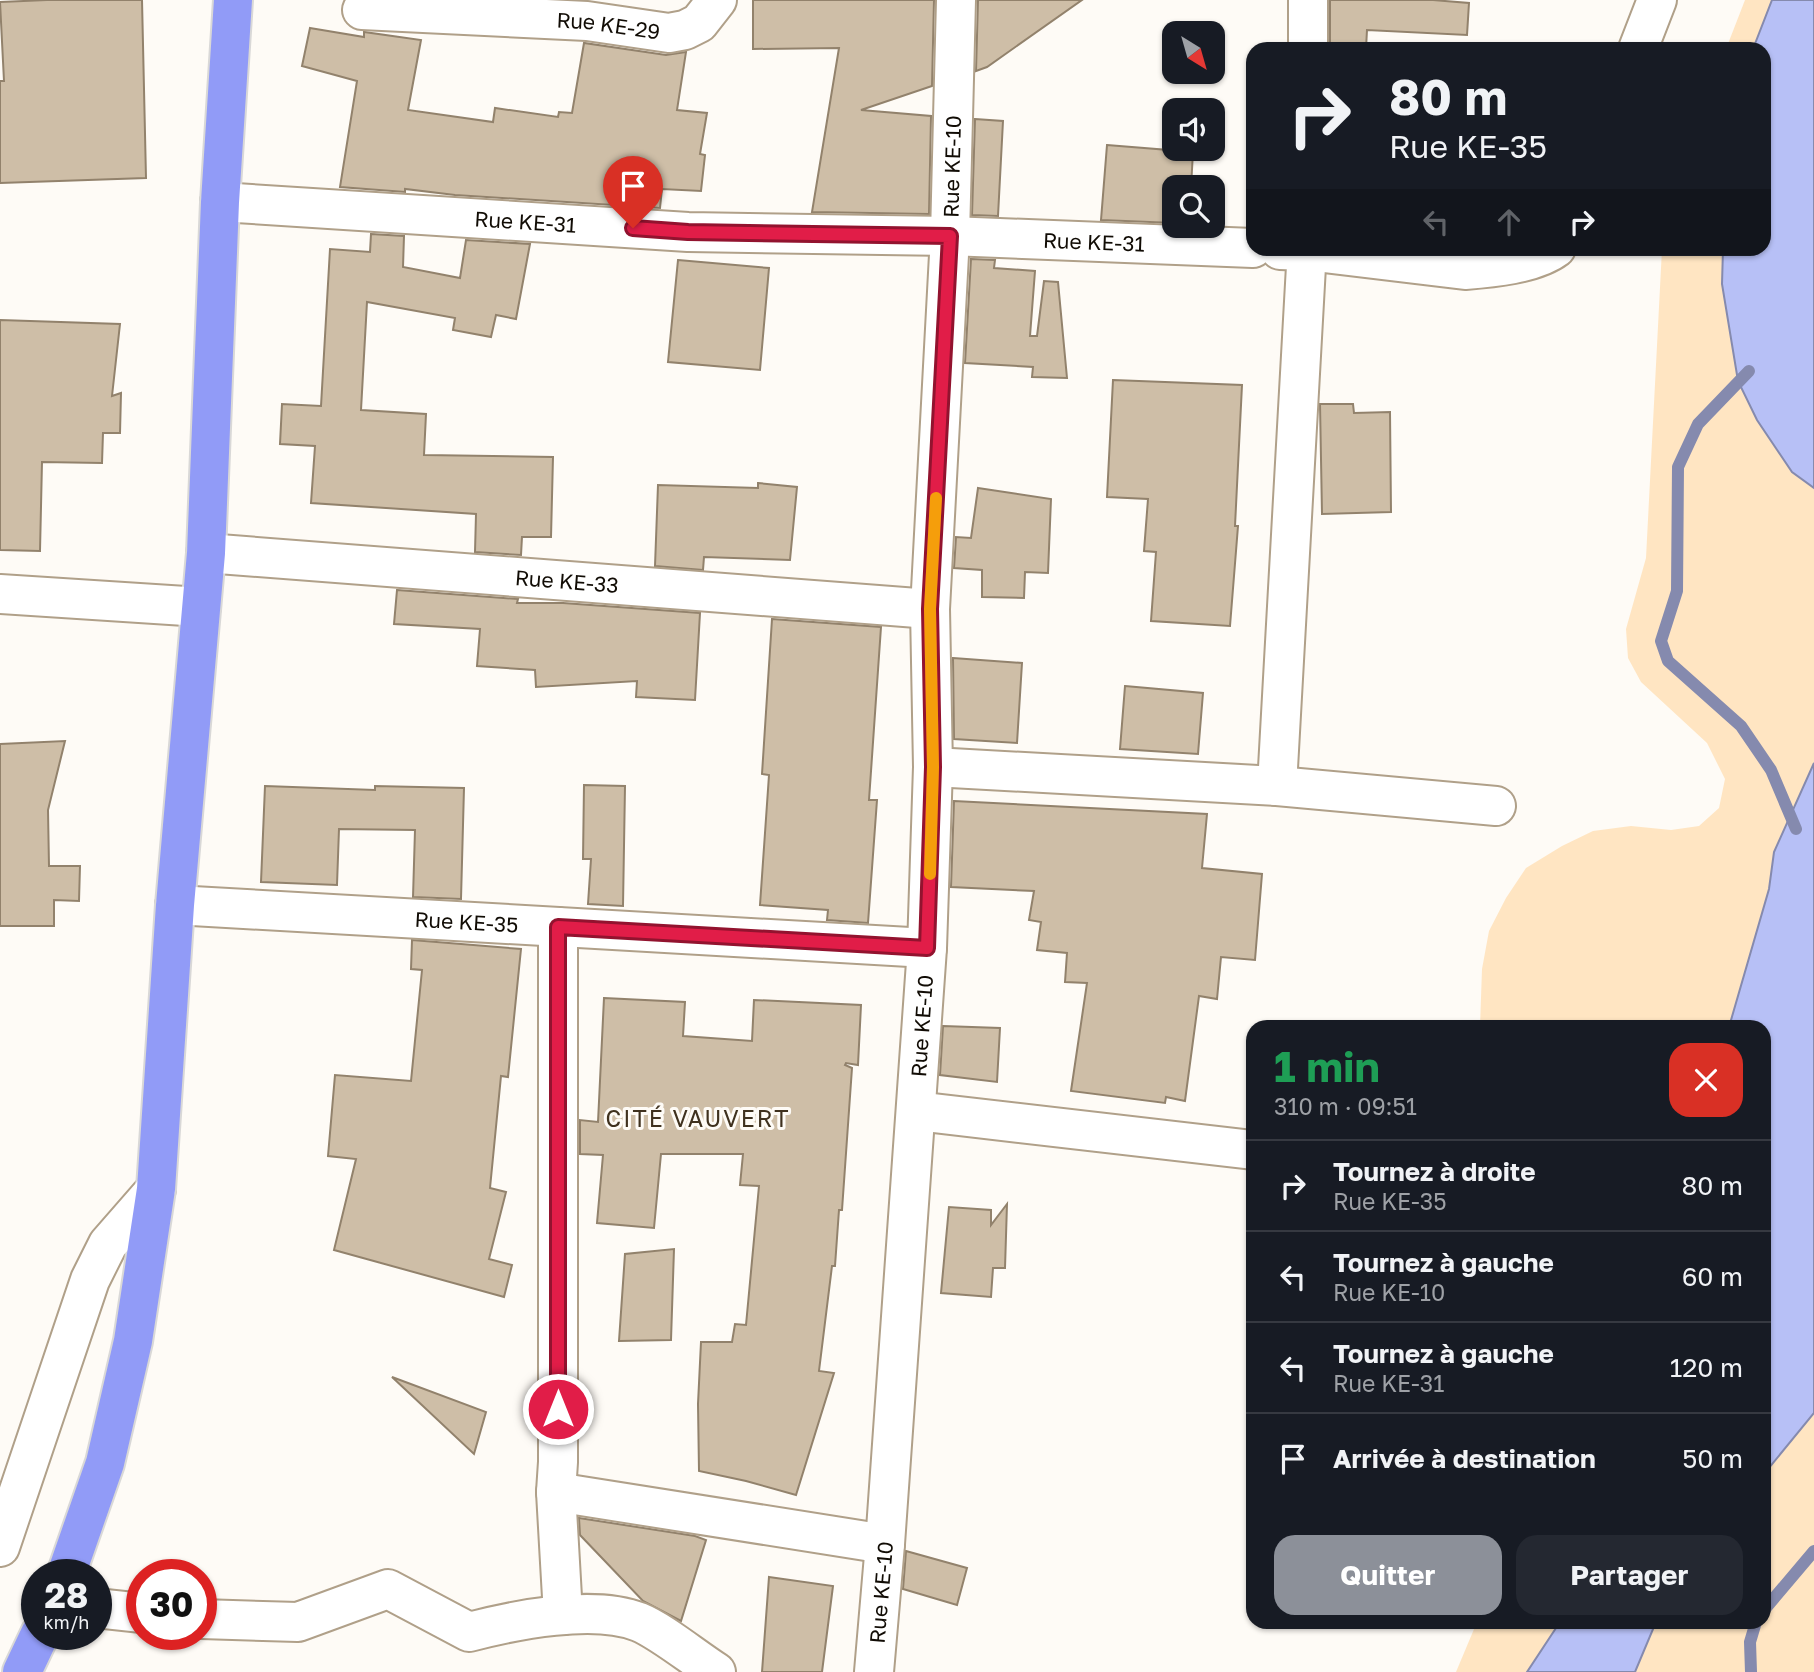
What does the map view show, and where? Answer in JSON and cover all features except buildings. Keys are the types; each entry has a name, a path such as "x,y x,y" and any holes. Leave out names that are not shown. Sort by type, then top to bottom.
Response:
{"highway":[{"path":"71,1559 108,1450 134,1341 156,1189 175,905 206,552 220,202 233,0"},
{"path":"22,1672 32,1650"}],"street":[{"name":"Rue KE-29","path":"362,10 587,21 669,33 685,30 699,23 717,0"},
{"name":"Rue KE-10","path":"874,1672 886,1544 927,948 933,767 930,609 950,236 956,0"},
{"path":"1308,0 1308,42"},
{"path":"1641,42 1657,0"},
{"name":"Rue KE-31","path":"220,202 688,232 950,236 1246,248"},
{"path":"1277,786 1307,256"},
{"name":"Rue KE-31","path":"1354,256 1465,270 1547,256"},
{"name":"Rue KE-33","path":"206,552 930,609"},
{"path":"0,594 201,607"},
{"path":"933,767 1277,786 1496,806"},
{"name":"Rue KE-35","path":"175,905 927,948"},
{"path":"558,927 556,1492 563,1615"},
{"path":"916,1111 1246,1149"},
{"path":"0,1547 90,1280 108,1244 156,1189"},
{"path":"556,1492 886,1544"},
{"path":"217,1619 298,1622 388,1589 469,1632 508,1622 563,1615 621,1616 641,1623 716,1672"}],"shaded area":[{"path":"1745,0 1772,0 1756,42 1729,42"},
{"path":"1662,256 1723,256 1722,284 1792,472 1814,488 1814,763 1774,852 1769,889 1731,1020 1480,1020 1482,969 1489,931 1526,868 1593,831 1631,826 1671,830 1699,826 1719,808 1725,779 1707,743 1641,682 1628,658 1626,629 1646,558"},
{"path":"1814,1413 1814,1672 1635,1672 1653,1629 1771,1629 1771,1465"},
{"path":"1474,1629 1555,1629 1527,1672 1456,1672"}],"water":[{"path":"1772,0 1814,0 1814,488 1792,472 1757,420 1738,381 1722,284 1723,256 1771,256 1771,42 1756,42"},
{"path":"1814,763 1814,1413 1771,1465 1771,1020 1731,1020 1769,889 1774,852"},
{"path":"1555,1629 1653,1629 1635,1672 1527,1672"}],"waterway":[{"path":"1749,371 1698,424 1678,467 1677,591 1661,641 1668,661 1741,726 1771,770 1796,829"},
{"path":"1771,1602 1814,1551"},
{"path":"1751,1672 1750,1642 1754,1629"}],"slow traffic":[{"path":"930,874 933,767 930,609 936,498"}],"district":[{"name":"CITÉ VAUVERT","path":"698,1118"}],"route":[{"path":"558,1409 558,927 927,948 933,767 930,609 950,236 688,232 633,228"}]}
